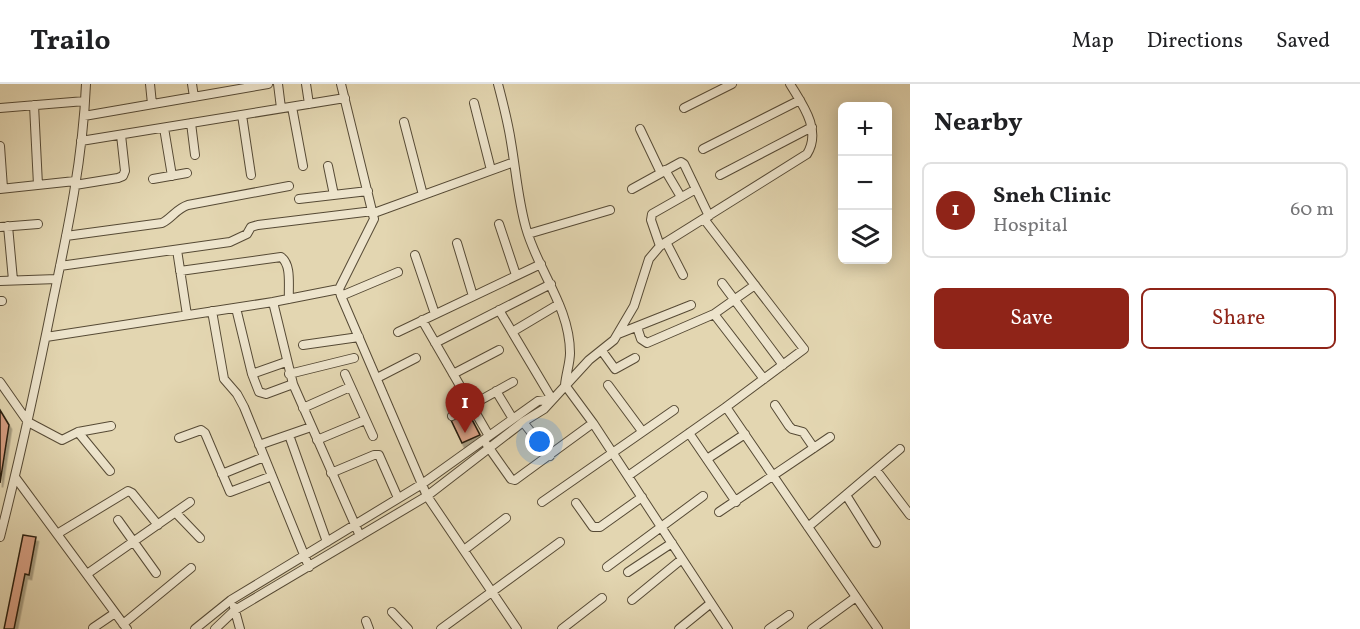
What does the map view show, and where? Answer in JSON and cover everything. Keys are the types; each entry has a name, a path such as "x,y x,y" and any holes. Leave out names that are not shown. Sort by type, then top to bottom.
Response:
{"street":[{"path":"0,537 28,422 66,236 81,141 86,84"},
{"path":"150,84 152,104"},
{"path":"192,84 194,97"},
{"path":"84,116 194,97 236,87 268,84"},
{"path":"279,84 281,108"},
{"path":"306,84 309,104"},
{"path":"341,84 374,212 372,225 340,293 427,496 517,629"},
{"path":"498,84 506,116 521,210 528,234 559,304 567,331 570,355 565,385 593,423 728,629"},
{"path":"684,108 732,84"},
{"path":"215,629 235,610 427,496 523,422 544,409 589,360 602,351 618,334 634,306 649,259 663,244 804,158 812,147 812,127 809,117 790,84"},
{"path":"81,141 345,98"},
{"path":"703,149 800,100"},
{"path":"0,108 85,101"},
{"path":"474,103 491,170"},
{"path":"34,105 38,185"},
{"path":"292,106 303,166"},
{"path":"242,115 251,175"},
{"path":"404,122 423,195"},
{"path":"191,123 195,155"},
{"path":"720,175 812,127"},
{"path":"164,128 172,176"},
{"path":"640,129 663,172 681,197"},
{"path":"0,146 2,188 75,183 123,176 125,171 121,135"},
{"path":"60,266 230,242 239,239 247,234 251,227 258,225 374,212 514,162"},
{"path":"628,476 804,349 707,217 696,189 681,162 632,189"},
{"path":"328,166 334,195"},
{"path":"153,179 187,173"},
{"path":"66,236 162,224 170,219 179,208 289,186"},
{"path":"683,274 663,244 651,220 652,214 696,189"},
{"path":"299,199 368,191"},
{"path":"528,234 610,210"},
{"path":"13,280 4,226 38,224"},
{"path":"499,224 516,275"},
{"path":"457,243 473,296"},
{"path":"177,250 187,315"},
{"path":"416,255 435,314"},
{"path":"180,271 282,257 287,266 289,299"},
{"path":"398,332 541,264"},
{"path":"46,337 340,293 398,272"},
{"path":"0,280 57,279"},
{"path":"722,283 783,365"},
{"path":"435,343 551,284"},
{"path":"637,327 641,339 647,343 714,314 755,285"},
{"path":"273,302 286,363 293,384 360,536"},
{"path":"512,332 559,304"},
{"path":"618,334 691,305"},
{"path":"236,308 252,374 259,392 266,394 293,384"},
{"path":"499,310 552,399"},
{"path":"212,311 224,380 237,394 309,567"},
{"path":"714,314 764,380"},
{"path":"422,320 471,405 489,448 511,478 515,480 593,423"},
{"path":"303,345 359,337"},
{"path":"453,374 499,350"},
{"path":"602,351 615,369 635,358"},
{"path":"290,374 354,358"},
{"path":"377,378 416,358"},
{"path":"252,374 286,363"},
{"path":"345,374 373,436"},
{"path":"0,382 28,422 62,441 78,432 111,426"},
{"path":"452,416 513,382"},
{"path":"608,385 642,432"},
{"path":"303,408 350,387"},
{"path":"496,391 513,419"},
{"path":"195,629 231,600 422,484 538,401 552,399"},
{"path":"775,405 789,426 803,432 814,448"},
{"path":"726,407 878,629"},
{"path":"542,502 674,410"},
{"path":"317,440 365,420"},
{"path":"523,422 550,456"},
{"path":"259,445 311,427"},
{"path":"179,438 201,430 205,434 230,492 272,476"},
{"path":"78,432 110,471"},
{"path":"689,433 735,502"},
{"path":"706,459 745,434"},
{"path":"289,435 327,542"},
{"path":"719,512 830,437"},
{"path":"808,527 900,449"},
{"path":"331,473 379,455 398,498"},
{"path":"222,474 264,457"},
{"path":"876,470 910,515"},
{"path":"15,477 125,626 191,568"},
{"path":"57,534 128,491 158,525"},
{"path":"846,495 876,543"},
{"path":"607,567 703,496"},
{"path":"576,503 596,528 642,497"},
{"path":"87,574 190,502"},
{"path":"176,513 200,538"},
{"path":"464,550 506,518"},
{"path":"118,520 156,573"},
{"path":"441,629 560,542"},
{"path":"628,572 672,543"},
{"path":"632,600 682,560"},
{"path":"812,629 856,597"},
{"path":"562,629 602,598"},
{"path":"231,600 240,629"},
{"path":"679,629 711,603"},
{"path":"392,612 408,629"},
{"path":"93,628 115,613"},
{"path":"769,629 789,615"}],"building":[{"path":"0,410 9,425 0,483"},
{"path":"468,412 480,435 462,443 451,420"},
{"path":"23,535 36,537 29,575 25,574 14,629 4,629"}],"place":[{"name":"Sneh Clinic","path":"465,433"}]}
